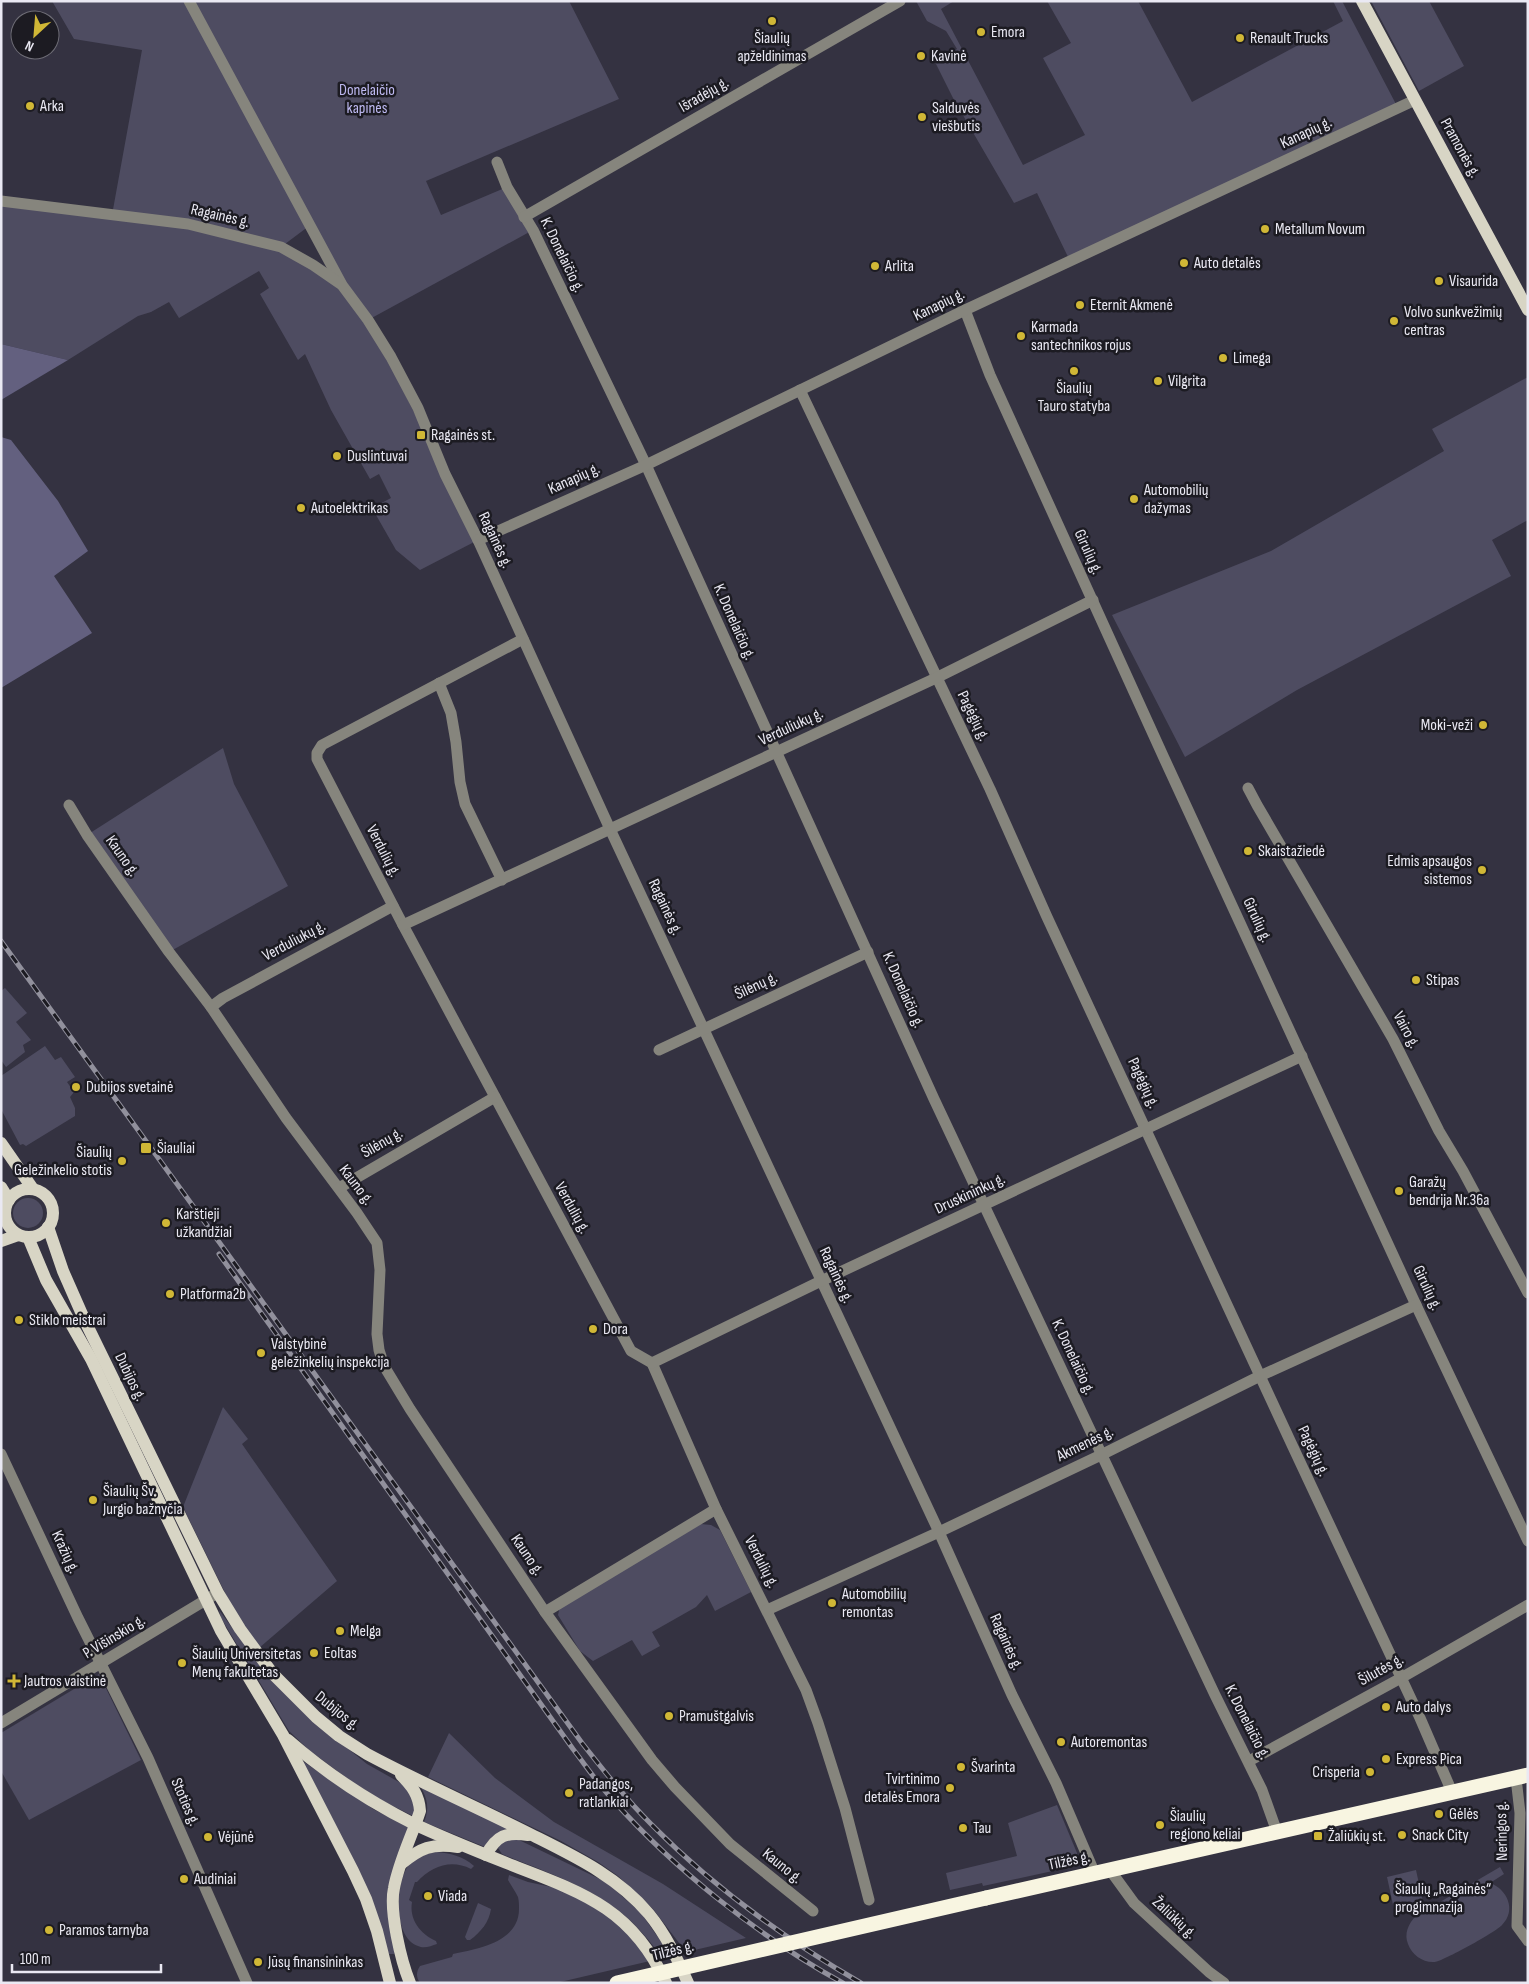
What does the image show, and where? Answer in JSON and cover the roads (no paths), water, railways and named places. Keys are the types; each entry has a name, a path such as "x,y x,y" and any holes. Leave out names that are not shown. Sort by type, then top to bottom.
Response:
{"highway":[{"name":"Tilžės g.","path":"617,1983 1522,1776"}],"main road":[{"name":"Pramonės g.","path":"1362,1 1528,310"},
{"path":"1,1143 33,1189"},
{"path":"1,1187 8,1225 23,1236"},
{"path":"1,1241 23,1236 39,1235 48,1228 52,1218 50,1202 43,1193 33,1189 22,1190 5,1209"},
{"name":"Dubijos g.","path":"48,1228 63,1271 86,1321 218,1593 240,1629 273,1674 296,1698 339,1736 393,1768 533,1835 601,1872 649,1913 668,1941 688,1983"},
{"name":"Dubijos g.","path":"23,1236 91,1359 221,1631 283,1735 318,1801 359,1885 374,1923 390,1983"},
{"name":"Dubijos g.","path":"283,1735 313,1761 355,1791 415,1824 470,1849 570,1888 612,1912 646,1945 657,1962 666,1983"},
{"path":"393,1768 410,1784 420,1803 420,1811 394,1888 393,1912 410,1983"},
{"path":"486,1855 493,1842 506,1835 514,1833 533,1835"},
{"path":"401,1864 415,1852 433,1846 444,1845 470,1849"},
{"path":"386,1963 403,1959"}],"street":[{"path":"189,1 342,285"},
{"name":"Išradėjų g.","path":"524,216 900,1"},
{"name":"Kanapių g.","path":"478,540 646,465 965,310 1415,100"},
{"name":"K. Donelaičio g.","path":"497,162 507,187 533,230 646,465 775,752 984,1205 1215,1695 1249,1761 1277,1832"},
{"name":"Ragainės g.","path":"1,201 188,224 281,247 313,265 342,285 368,320 391,356 418,408 445,474 478,540 610,829 939,1532 1012,1694 1056,1783 1095,1874"},
{"name":"Girulių g.","path":"965,310 990,374 1092,600 1416,1305 1528,1541"},
{"name":"Pagėgių g.","path":"800,390 994,797 1047,917 1435,1751 1452,1792"},
{"name":"Verduliukų g.","path":"403,925 936,678 1092,600"},
{"name":"Verdulių g.","path":"522,639 322,745 317,753 317,759 403,925 631,1351 652,1363 716,1509 806,1690 845,1808 869,1900"},
{"path":"439,683 451,713 464,798 502,880"},
{"name":"Vairo g.","path":"1248,788 1393,1039 1439,1131 1463,1171 1528,1292"},
{"name":"Kauno g.","path":"69,805 87,834 169,952 211,1007 306,1147 339,1188 377,1243 380,1270 377,1334 384,1366 410,1409 544,1612 652,1760 675,1787 730,1844 813,1911"},
{"name":"Verduliukų g.","path":"211,1007 223,998 393,906"},
{"name":"Šilėnų g.","path":"659,1050 868,952"},
{"name":"Druskininkų g.","path":"652,1363 821,1281 1302,1056"},
{"name":"Šilėnų g.","path":"339,1188 495,1097"},
{"name":"Akmenės g.","path":"767,1610 939,1532 1101,1455 1260,1376 1416,1305"},
{"name":"Kražių g.","path":"1,1454 101,1664"},
{"path":"544,1612 716,1509"},
{"name":"P. Višinskio g.","path":"1,1723 218,1593"},
{"name":"Šilutės g.","path":"1249,1761 1401,1678 1528,1604"},
{"name":"Stoties g.","path":"101,1664 148,1758 247,1983"},
{"name":"Neringos g.","path":"1522,1776 1517,1926 1528,1941"},
{"name":"Žaliūkių g.","path":"1110,1870 1134,1903 1209,1972 1224,1983"}],"railway":[{"path":"1,941 582,1743 615,1785 675,1847 751,1911 861,1983"},
{"path":"219,1254 573,1749 608,1794 664,1852 720,1901 781,1945 843,1983"}],"place":[{"name":"Šiaulių apželdinimas","path":"772,21"},
{"name":"Emora","path":"981,32"},
{"name":"Renault Trucks","path":"1240,38"},
{"name":"Kavinė","path":"921,56"},
{"name":"Arka","path":"30,106"},
{"name":"Salduvės viešbutis","path":"922,117"},
{"name":"Metallum Novum","path":"1265,229"},
{"name":"Auto detalės","path":"1184,263"},
{"name":"Arlita","path":"875,266"},
{"name":"Visaurida","path":"1439,281"},
{"name":"Eternit Akmenė","path":"1080,305"},
{"name":"Volvo sunkvežimių centras","path":"1394,321"},
{"name":"Karmada santechnikos rojus","path":"1021,336"},
{"name":"Limega","path":"1223,358"},
{"name":"Šiaulių Tauro statyba","path":"1074,371"},
{"name":"Vilgrita","path":"1158,381"},
{"name":"Ragainės st.","path":"421,435"},
{"name":"Duslintuvai","path":"337,456"},
{"name":"Automobilių dažymas","path":"1134,499"},
{"name":"Autoelektrikas","path":"301,508"},
{"name":"Moki-veži","path":"1483,725"},
{"name":"Skaistažiedė","path":"1248,851"},
{"name":"Edmis apsaugos sistemos","path":"1482,870"},
{"name":"Stipas","path":"1416,980"},
{"name":"Dubijos svetainė","path":"76,1087"},
{"name":"Šiauliai","path":"146,1148"},
{"name":"Šiaulių Geležinkelio stotis","path":"122,1161"},
{"name":"Garažų bendrija Nr.36a","path":"1399,1191"},
{"name":"Karštieji užkandžiai","path":"166,1223"},
{"name":"Platforma2b","path":"170,1294"},
{"name":"Stiklo meistrai","path":"19,1320"},
{"name":"Dora","path":"593,1329"},
{"name":"Valstybinė geležinkelių inspekcija","path":"261,1353"},
{"name":"Šiaulių Šv. Jurgio bažnyčia","path":"93,1500"},
{"name":"Automobilių remontas","path":"832,1603"},
{"name":"Melga","path":"340,1631"},
{"name":"Eoltas","path":"314,1653"},
{"name":"Šiaulių Universitetas Menų fakultetas","path":"182,1663"},
{"name":"Jautros vaistinė","path":"14,1681"},
{"name":"Auto dalys","path":"1386,1707"},
{"name":"Pramuštgalvis","path":"669,1716"},
{"name":"Autoremontas","path":"1061,1742"},
{"name":"Express Pica","path":"1386,1759"},
{"name":"Švarinta","path":"961,1767"},
{"name":"Crisperia","path":"1370,1772"},
{"name":"Tvirtinimo detalės Emora","path":"950,1788"},
{"name":"Padangos, ratlankiai","path":"569,1793"},
{"name":"Gėlės","path":"1439,1814"},
{"name":"Šiaulių regiono keliai","path":"1160,1825"},
{"name":"Tau","path":"963,1828"},
{"name":"Snack City","path":"1402,1835"},
{"name":"Žaliūkių st.","path":"1318,1836"},
{"name":"Vėjūnė","path":"208,1837"},
{"name":"Audiniai","path":"184,1879"},
{"name":"Viada","path":"428,1896"},
{"name":"Šiaulių „Ragainės“ progimnazija","path":"1385,1898"},
{"name":"Paramos tarnyba","path":"49,1930"},
{"name":"Jūsų finansininkas","path":"258,1962"}],"park label":[{"name":"Donelaičio kapinės","path":"367,99"}]}
